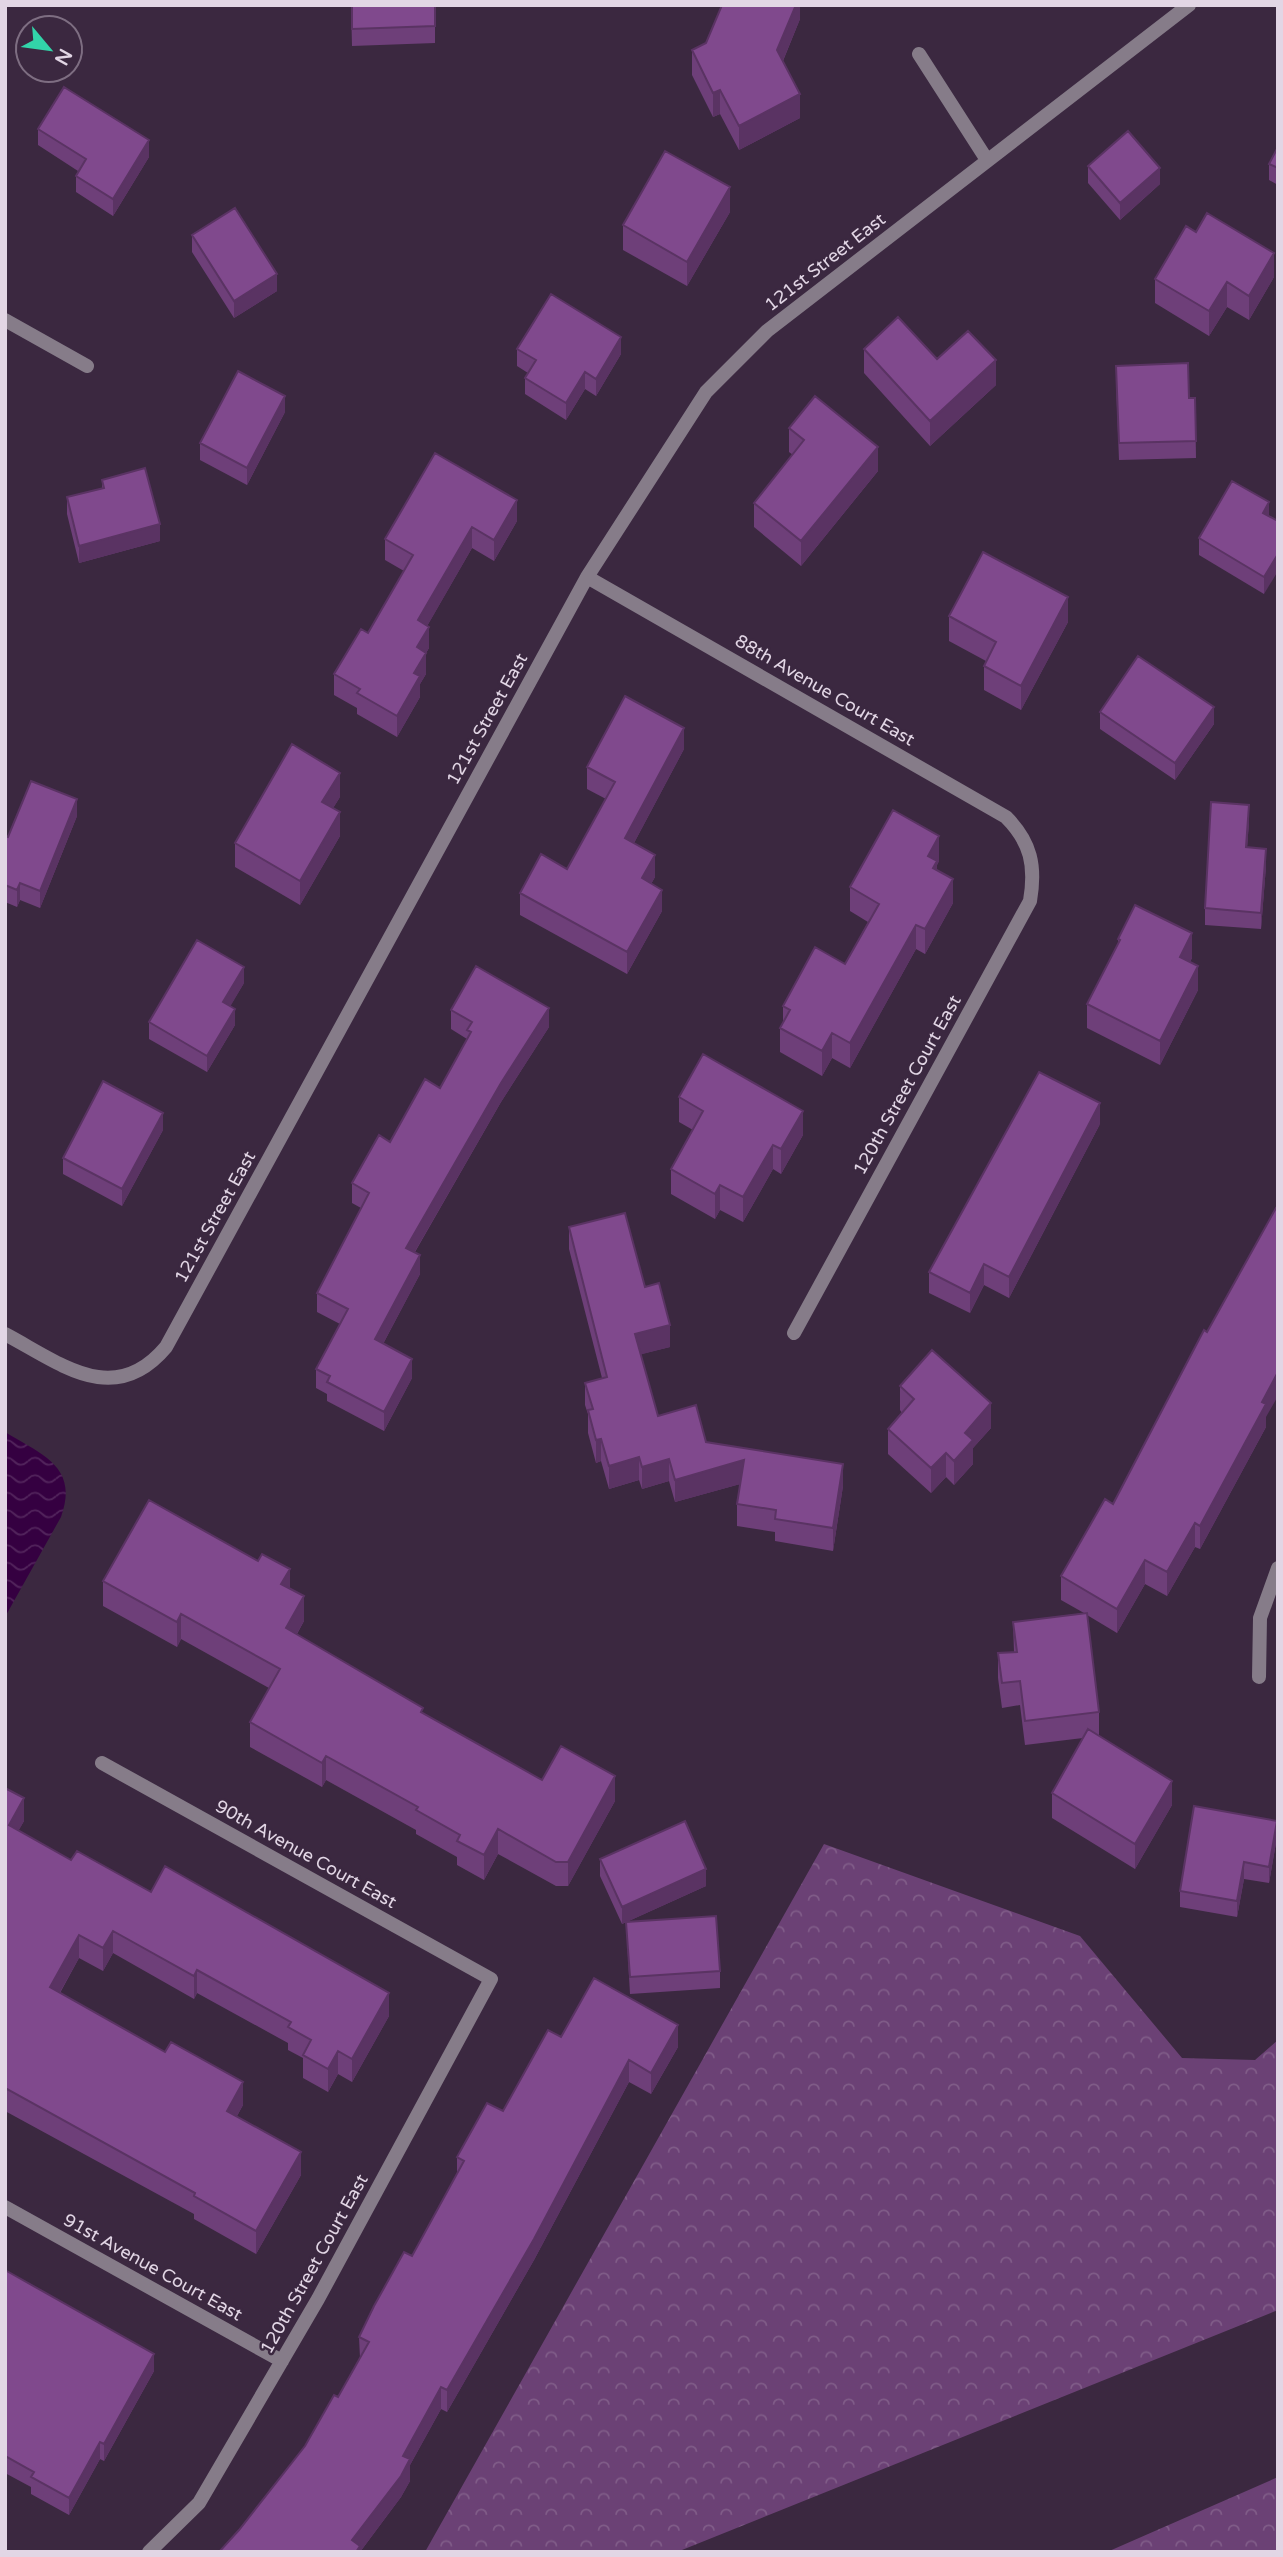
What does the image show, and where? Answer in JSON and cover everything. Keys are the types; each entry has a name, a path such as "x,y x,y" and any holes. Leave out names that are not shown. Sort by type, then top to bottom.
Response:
{"street":[{"name":"121st Street East","path":"5,1334 89,1377 123,1377 155,1360 166,1347 587,577 706,392 767,331 1189,5"},
{"path":"919,54 988,160"},
{"path":"5,320 87,366"},
{"name":"88th Avenue Court East","path":"587,577 1006,817 1019,830 1031,851"},
{"name":"120th Street Court East","path":"794,1332 1030,901 1034,877 1031,851"},
{"path":"1259,1677 1260,1618 1278,1568"},
{"name":"90th Avenue Court East","path":"102,1763 491,1979"},
{"name":"120th Street Court East","path":"149,2552 199,2503 282,2361 491,1979"},
{"name":"91st Avenue Court East","path":"5,2207 282,2361"}],"green space":[{"path":"824,1844 1080,1936 1182,2058 1255,2060 1278,2040 1278,2310 677,2552 425,2552"},
{"path":"1278,2477 1278,2552 1107,2552"}],"water":[{"path":"5,1432 54,1464 65,1486 65,1500 61,1517 5,1617"}],"building":[{"path":"352,5 435,5 435,26 352,29"},
{"path":"722,5 796,5 777,50 800,94 739,126 720,90 713,93 692,50 706,43"},
{"path":"64,87 149,140 113,199 76,176 86,159 38,129"},
{"path":"1128,131 1160,168 1120,203 1088,166"},
{"path":"1278,147 1278,168 1269,164"},
{"path":"665,151 730,187 687,262 623,225"},
{"path":"235,208 277,274 234,301 192,235"},
{"path":"1207,213 1274,253 1249,296 1227,282 1209,311 1155,279 1186,226 1196,232"},
{"path":"551,294 621,337 596,379 585,372 566,403 525,378 536,360 517,349"},
{"path":"898,317 937,359 968,331 996,360 930,421 864,349"},
{"path":"1188,363 1189,398 1195,398 1196,441 1119,443 1116,366"},
{"path":"238,371 285,396 247,468 200,443"},
{"path":"815,396 878,447 801,541 754,503 804,440 789,428"},
{"path":"435,453 517,500 494,540 472,527 418,620 429,627 417,647 426,653 414,673 420,676 397,716 357,693 360,689 334,674 361,629 368,633 413,555 385,539"},
{"path":"145,468 160,524 79,546 67,497 104,488 102,480"},
{"path":"1232,481 1269,502 1263,513 1278,521 1278,554 1264,577 1199,538"},
{"path":"983,552 1068,597 1021,686 984,666 996,642 949,616"},
{"path":"1138,656 1214,707 1175,763 1100,712"},
{"path":"625,696 684,728 625,838 655,855 642,878 662,890 627,952 520,893 541,854 567,869 615,782 587,767"},
{"path":"292,744 340,773 322,802 340,812 300,881 235,843"},
{"path":"31,781 77,799 40,891 20,883 17,890 5,885 5,836 8,837"},
{"path":"1211,802 1249,805 1246,847 1266,849 1261,913 1205,908"},
{"path":"893,810 939,836 928,856 937,861 933,868 953,879 925,929 916,925 850,1043 832,1033 822,1051 780,1028 790,1010 783,1006 815,947 845,964 879,904 850,887"},
{"path":"1135,905 1192,933 1180,957 1198,966 1160,1041 1087,1004"},
{"path":"197,940 244,967 223,1002 235,1009 207,1056 149,1022"},
{"path":"476,966 549,1008 501,1083 406,1248 420,1255 375,1339 412,1359 384,1412 327,1382 330,1376 316,1369 348,1309 317,1293 369,1193 352,1183 379,1135 390,1142 425,1079 440,1088 471,1032 467,1030 472,1022 451,1010"},
{"path":"703,1054 803,1111 781,1149 773,1145 743,1197 720,1185 715,1194 671,1169 703,1111 679,1097"},
{"path":"1039,1072 1100,1103 1009,1277 984,1264 970,1293 929,1272"},
{"path":"103,1081 163,1113 122,1189 63,1158"},
{"path":"1276,1208 1278,1372 1262,1402 1266,1404 1200,1526 1195,1523 1167,1572 1145,1560 1117,1609 1061,1576 1105,1499 1113,1504 1204,1330 1207,1332"},
{"path":"625,1213 645,1287 659,1283 670,1325 635,1334 658,1416 696,1405 706,1442 843,1464 833,1528 775,1519 776,1510 737,1504 744,1460 675,1480 669,1459 642,1467 639,1457 609,1466 601,1439 596,1440 588,1410 593,1409 585,1383 607,1377 569,1227"},
{"path":"932,1350 991,1403 965,1433 973,1440 954,1461 946,1453 931,1468 888,1429 914,1399 900,1386"},
{"path":"149,1500 258,1561 262,1554 290,1569 281,1584 304,1596 286,1628 423,1708 421,1712 542,1780 561,1746 615,1776 568,1862 556,1862 498,1829 484,1855 457,1841 460,1835 416,1810 418,1807 326,1756 322,1763 250,1722 280,1669 181,1614 177,1622 103,1581"},
{"path":"1087,1613 1099,1712 1025,1721 1020,1681 1002,1683 998,1653 1017,1652 1013,1622"},
{"path":"1088,1729 1172,1781 1135,1844 1052,1793"},
{"path":"5,1788 24,1798 9,1825 71,1860 77,1851 151,1892 165,1866 389,1993 352,2059 338,2051 328,2069 303,2055 311,2040 288,2027 291,2022 197,1970 194,1976 113,1931 103,1948 79,1935 50,1987 165,2052 171,2042 243,2082 227,2111 301,2152 256,2231 194,2196 195,2193 5,2088"},
{"path":"1194,1806 1277,1821 1269,1867 1244,1862 1237,1901 1180,1891"},
{"path":"685,1821 706,1869 622,1907 600,1859"},
{"path":"716,1916 720,1971 630,1977 626,1922"},
{"path":"594,1978 678,2025 651,2073 629,2060 534,2239 447,2390 441,2387 403,2456 410,2459 401,2476 352,2540 360,2546 356,2552 219,2552 305,2446 334,2395 338,2397 369,2342 359,2337 374,2306 404,2252 412,2256 464,2161 457,2157 487,2103 503,2111 548,2030 561,2037"},
{"path":"5,2270 154,2354 104,2444 100,2442 69,2498 31,2477 34,2472 5,2456"}]}
